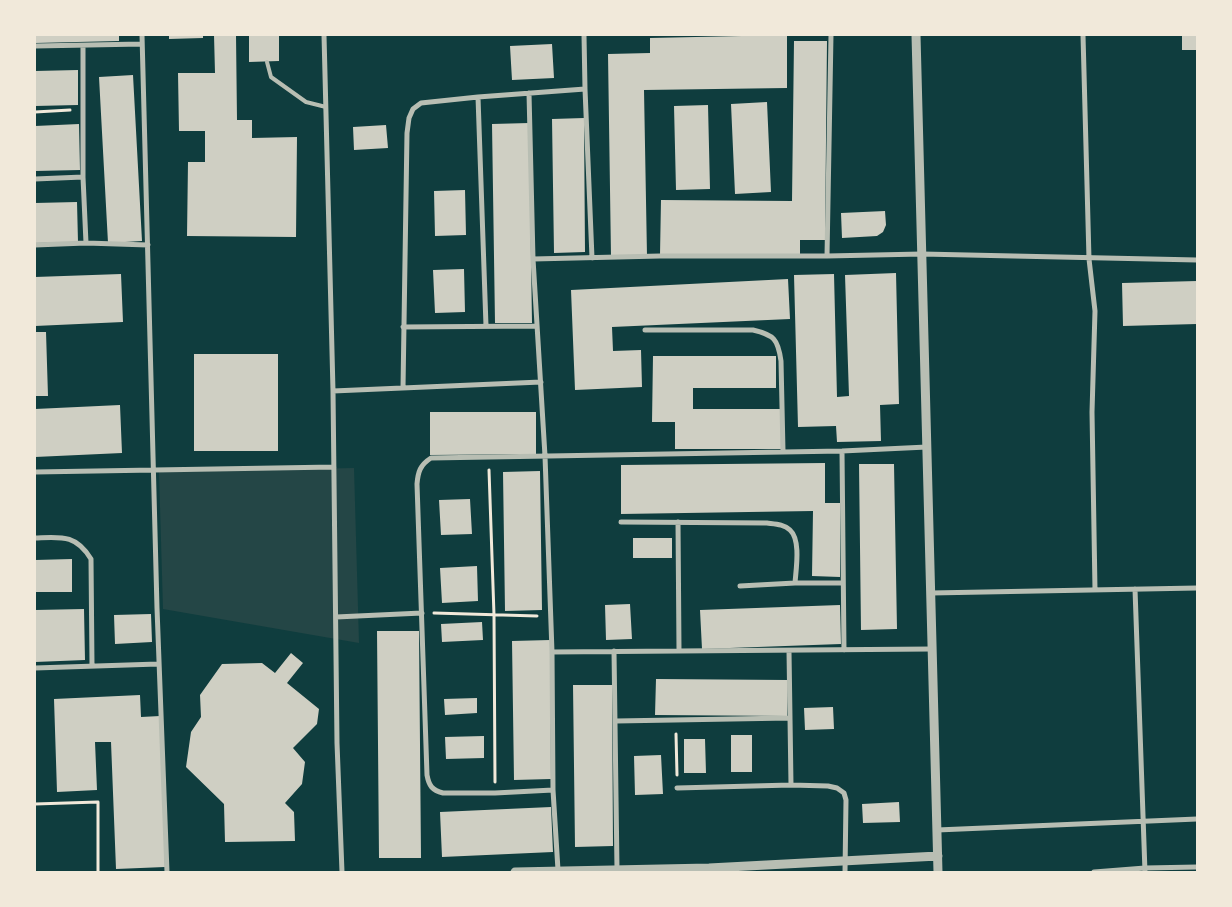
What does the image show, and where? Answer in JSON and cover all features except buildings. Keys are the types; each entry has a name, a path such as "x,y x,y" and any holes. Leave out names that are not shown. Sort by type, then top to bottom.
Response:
{"street":[{"path":"142,35 158,664 167,872"},
{"path":"324,35 333,391 337,744 342,872"},
{"path":"584,35 592,258"},
{"path":"827,256 831,35"},
{"path":"916,35 938,872"},
{"path":"1082,35 1088,259 1095,311 1092,412 1095,590"},
{"path":"35,46 142,44"},
{"path":"83,46 83,177 86,243"},
{"path":"403,388 407,133 409,118 413,109 421,103 585,89"},
{"path":"529,93 533,259 545,456 552,652 553,790 558,870"},
{"path":"478,97 486,326"},
{"path":"35,179 83,177"},
{"path":"35,245 86,243 148,245"},
{"path":"533,259 922,254 1197,260"},
{"path":"403,327 537,326"},
{"path":"645,330 752,330 766,333 774,338 779,347 781,361 783,451"},
{"path":"333,391 541,382"},
{"path":"553,790 443,793 435,791 429,785 427,775 417,484 418,472 423,463 431,458 842,451 927,447"},
{"path":"842,451 844,650"},
{"path":"35,472 334,466"},
{"path":"621,522 767,523 781,525 790,530 796,539 795,583"},
{"path":"678,522 679,650"},
{"path":"35,538 59,537 74,540 84,547 91,559 92,665"},
{"path":"740,586 842,583"},
{"path":"931,594 1197,588"},
{"path":"1136,590 1145,870"},
{"path":"336,617 422,613"},
{"path":"552,652 932,649"},
{"path":"614,651 617,869"},
{"path":"789,651 791,785"},
{"path":"35,668 158,664"},
{"path":"616,721 790,718"},
{"path":"677,788 791,785 837,788 844,793 846,800 845,872"},
{"path":"937,830 1197,818"},
{"path":"515,872 617,869 709,870 938,856"},
{"path":"1094,872 1197,867"}],"lane":[{"path":"267,62 271,77 306,102 326,107"}],"path":[{"path":"35,112 83,110"},
{"path":"489,457 494,615 495,793"},
{"path":"422,613 550,616"},
{"path":"676,720 677,788"},
{"path":"35,804 98,802 98,872"}],"shaded area":[{"path":"354,468 359,643 163,609 159,472"}]}
